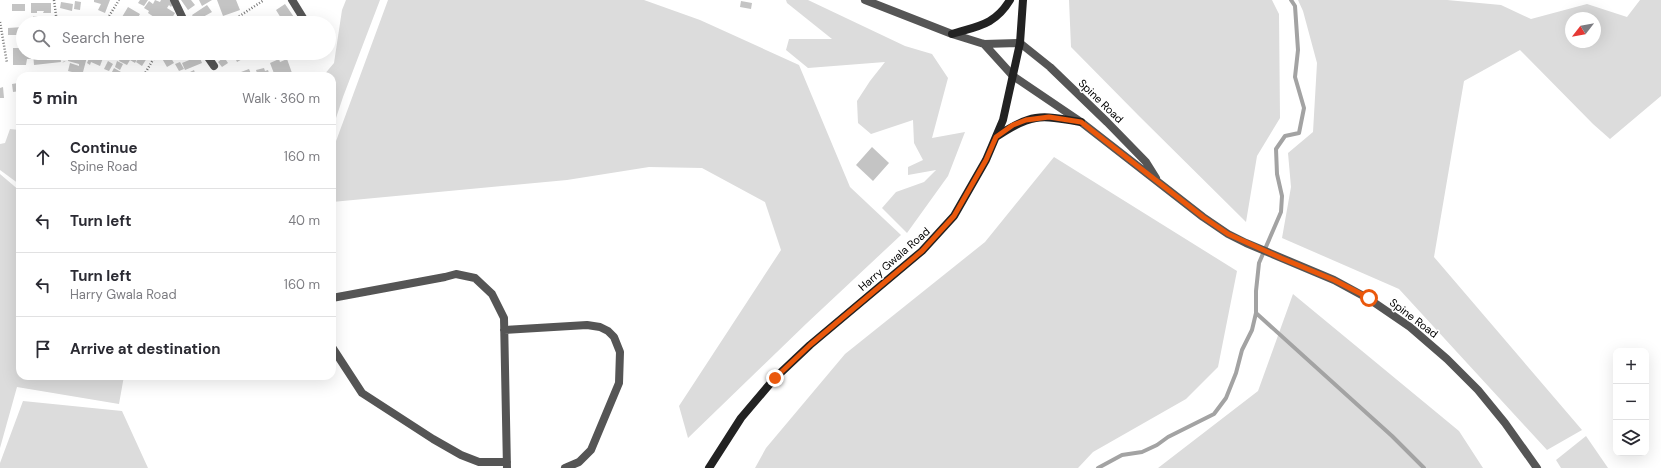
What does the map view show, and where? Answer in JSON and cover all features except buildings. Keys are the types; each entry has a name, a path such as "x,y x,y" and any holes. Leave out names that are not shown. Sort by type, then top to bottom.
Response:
{"main road":[{"path":"952,34 985,24 997,18 1005,9 1010,0"},
{"name":"Harry Gwala Road","path":"708,468 742,418 775,378 810,345 922,251 954,216 976,179 996,137 1007,103 1020,43 1023,0"},
{"path":"996,137 1013,125 1038,117 1049,117 1081,122"}],"street":[{"path":"174,0 182,16"},
{"path":"292,0 302,16"},
{"path":"865,0 952,34 984,44 1020,43"},
{"name":"Spine Road","path":"1020,43 1050,67 1121,136 1146,162 1159,182"},
{"name":"Spine Road","path":"984,44 1013,76 1081,122 1128,161 1159,182 1203,217 1228,234 1273,255 1334,280 1369,298 1410,328 1447,359 1478,390 1505,423 1537,468"},
{"path":"210,60 214,66"},
{"path":"336,297 456,274 475,278 492,294 504,318 507,465 479,462 461,455 371,400 362,393 336,353"},
{"path":"504,330 587,325 600,327 608,331 614,337 620,352 619,383 591,450 579,462 565,468"}],"path":[{"path":"54,0 57,16"},
{"path":"109,16 118,0"},
{"path":"240,16 264,0"},
{"path":"0,22 6,63"},
{"path":"145,72 153,60"}],"shaded area":[{"path":"346,0 380,0 336,118 336,72 326,72 334,63 334,60 336,60 336,50 342,10"},
{"path":"388,0 644,0 700,20 799,65 850,187 901,235 688,438 679,406 781,250 765,202 702,168 649,167 567,180 336,202 336,141"},
{"path":"786,0 808,0 905,46 932,54 948,78 932,138 965,132 948,176 907,233 882,208 896,192 924,182 936,170 908,175 908,167 923,160 914,143 913,120 871,134 858,123 857,101 885,62 808,68 786,50 789,39 832,39 787,3"},
{"path":"1069,0 1272,0 1279,14 1280,118 1257,156 1246,222 1071,47"},
{"path":"1298,0 1447,0 1501,5 1531,19 1587,4 1627,17 1640,0 1661,0 1661,96 1610,139 1593,124 1520,50 1464,81 1434,257 1582,430 1547,450 1399,289 1282,238 1291,187 1288,153 1313,132 1317,63 1303,11"},
{"path":"10,129 16,130 16,182 0,170 0,144 5,143"},
{"path":"1054,157 1237,271 1218,367 1186,399 1093,452 1078,468 755,468 766,448 845,354 985,242"},
{"path":"0,174 16,188 16,380 123,380 119,404 17,387 0,448"},
{"path":"1293,294 1459,431 1483,468 1158,468 1258,391"},
{"path":"23,401 122,411 148,468 0,468 0,463"},
{"path":"1586,436 1608,468 1561,468 1556,460"}],"waterway":[{"path":"1098,468 1122,455 1142,452 1214,414 1226,398 1236,373 1242,350 1252,330 1256,313 1256,291 1259,263 1281,212 1282,196 1277,174 1276,149 1285,136 1299,133 1304,108 1295,77 1298,50 1295,6 1291,0"},
{"path":"1256,313 1392,436 1424,468"}],"route":[{"path":"775,378 810,345 922,251 937,236 954,216 976,179 996,137 1013,125 1038,117 1049,117 1081,122 1128,161 1159,182 1203,217 1228,234 1334,280 1369,298"}]}
